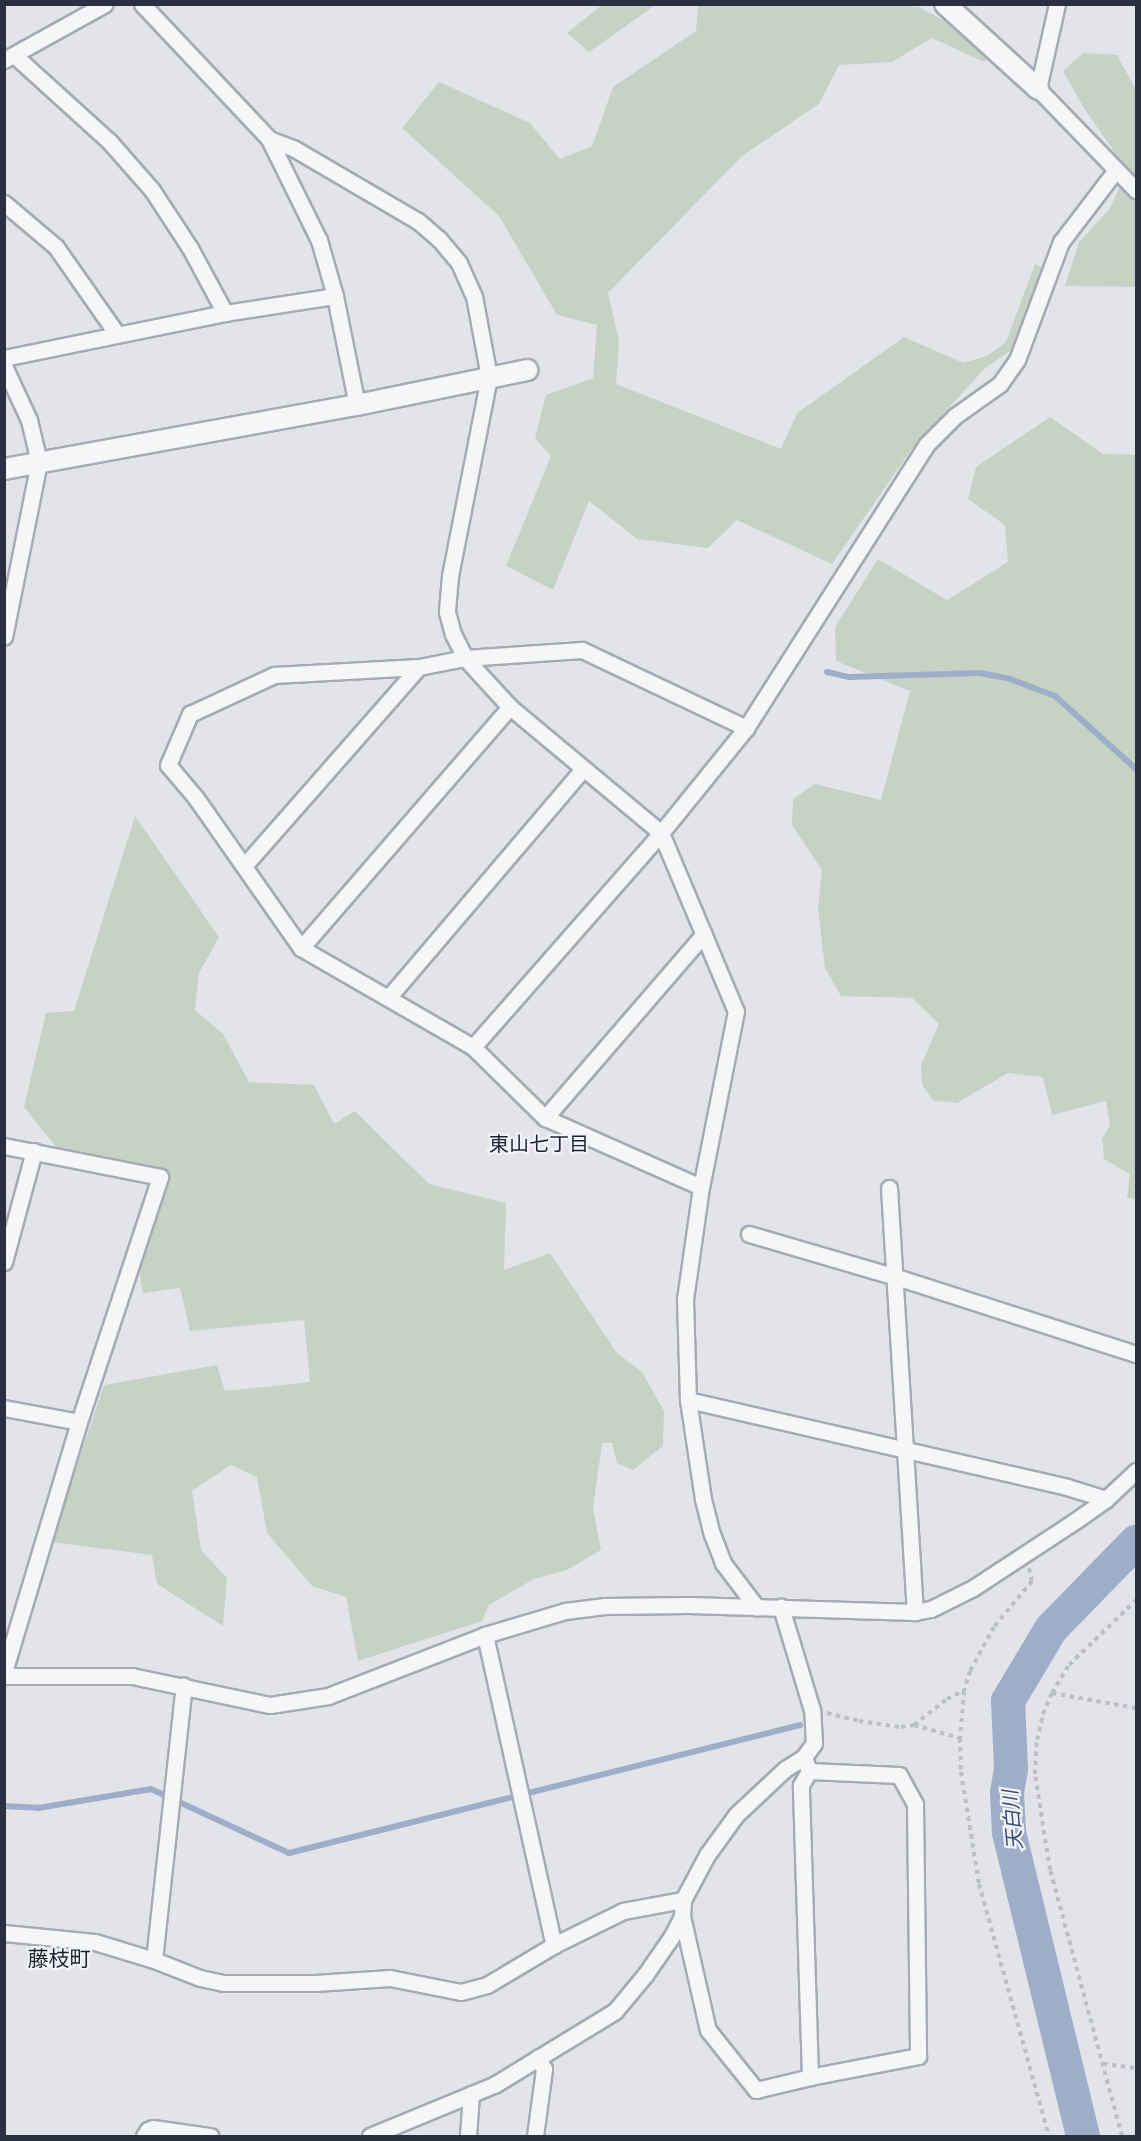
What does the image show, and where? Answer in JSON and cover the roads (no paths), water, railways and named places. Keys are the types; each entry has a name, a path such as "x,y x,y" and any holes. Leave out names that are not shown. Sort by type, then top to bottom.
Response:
{"street":[{"path":"105,4 9,58 109,141 152,190 190,248 225,314"},
{"path":"142,4 268,139 319,240 335,296 357,405"},
{"path":"1038,89 1057,4"},
{"path":"948,6 1038,89 1115,171 1137,190"},
{"path":"268,139 293,148 418,221 439,239 459,263 474,296 489,377 450,576 447,612 453,634 465,658 510,707 661,833 736,1011 701,1187 685,1299 688,1400 703,1499 712,1534 723,1563 757,1608"},
{"path":"473,1047 661,833 746,728 926,445 954,416 1000,384 1017,360 1061,242 1115,171"},
{"path":"4,203 56,247 117,334"},
{"path":"4,358 117,334 335,296"},
{"path":"4,366 29,420 39,462 10,586 4,637"},
{"path":"4,469 357,405 527,370"},
{"path":"701,1187 545,1118 473,1047 301,948 196,798 168,765 190,714 274,675 419,667 465,658 582,650 746,728"},
{"path":"244,866 419,667"},
{"path":"301,948 510,707"},
{"path":"388,998 583,769"},
{"path":"545,1118 704,934"},
{"path":"4,1146 160,1177 79,1422 4,1672"},
{"path":"4,1262 34,1151"},
{"path":"889,1188 915,1612"},
{"path":"749,1234 893,1276 1137,1354"},
{"path":"688,1400 904,1449 1106,1499"},
{"path":"4,1408 79,1422"},
{"path":"4,1676 132,1676 270,1705 328,1696 485,1635 565,1611 605,1606 688,1605 915,1612 931,1610 973,1588 1106,1499 1137,1471"},
{"path":"781,1607 812,1710 814,1743 801,1785 810,2077"},
{"path":"485,1635 554,1945"},
{"path":"154,1960 184,1686"},
{"path":"370,2136 494,2085 615,2011 672,1936 682,1908 707,1855 736,1815 785,1769 806,1764 899,1775 915,1804 918,2056 756,2090 708,2030 682,1908"},
{"path":"4,1933 95,1942 154,1960 200,1978 222,1983 315,1983 390,1978 461,1992 487,1986 554,1945 623,1911 682,1908"},
{"path":"535,2136 544,2069 538,2058"},
{"path":"468,2136 471,2094"},
{"path":"144,2136 148,2130 153,2128 210,2136"}],"waterway":[{"path":"827,672 849,677 980,673 1010,679 1055,696 1136,769"},
{"name":"天白川","path":"1083,2136 1009,1833 1007,1792 1011,1769 1008,1701 1051,1629 1136,1542"},
{"path":"4,1806 38,1808 151,1789 289,1853 800,1725"}],"district":[{"name":"東山七丁目","path":"539,1143"},
{"name":"藤枝町","path":"59,1958"}]}
